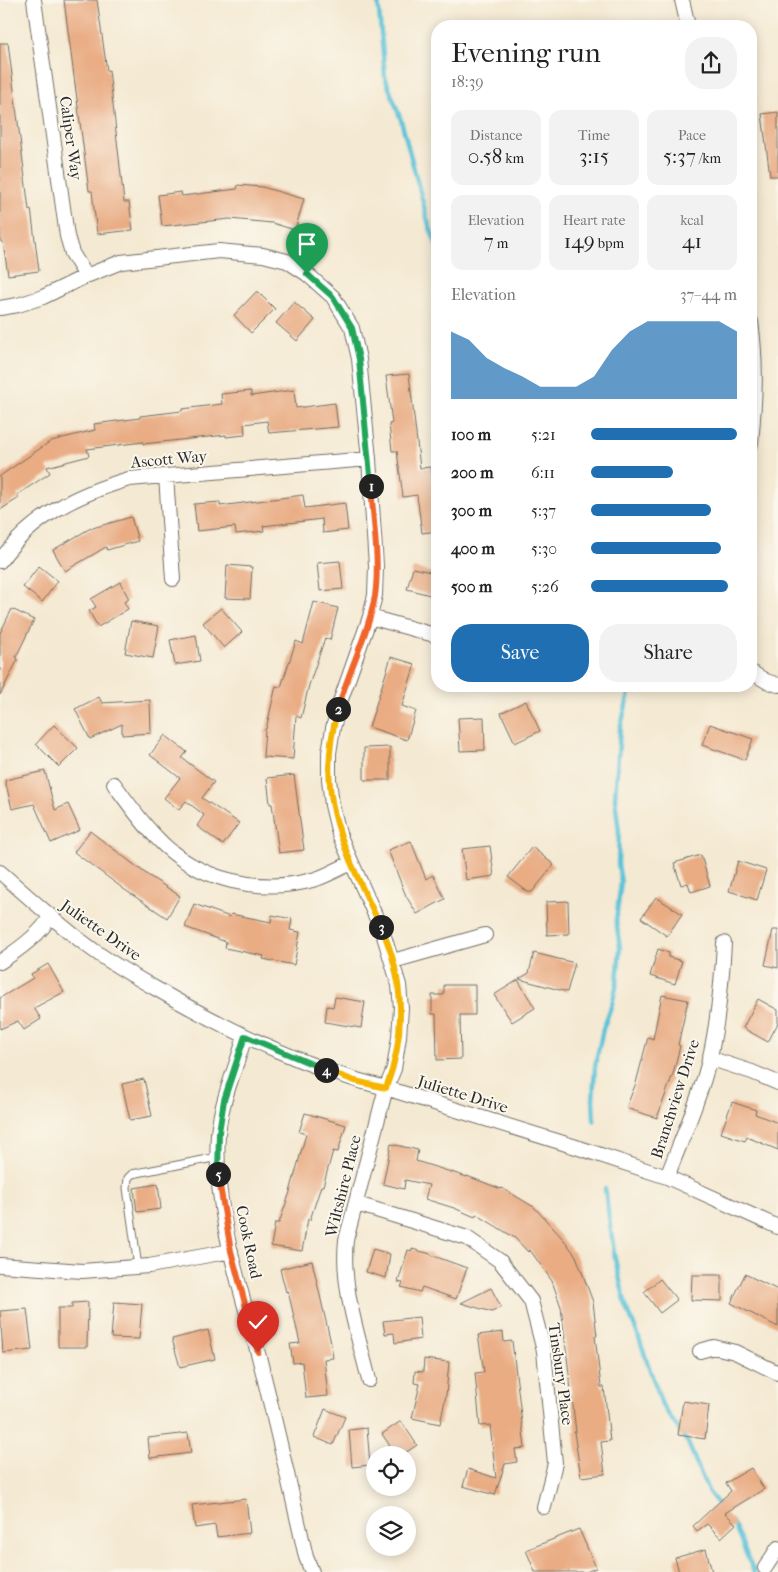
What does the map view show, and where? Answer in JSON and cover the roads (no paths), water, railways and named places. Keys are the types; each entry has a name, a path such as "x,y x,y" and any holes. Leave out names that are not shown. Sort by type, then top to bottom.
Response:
{"street":[{"name":"Caliper Way","path":"34,0 67,236 72,253 86,276"},
{"path":"682,0 687,20"},
{"name":"Wiltshire Place","path":"0,308 43,297 86,276 121,262 219,251 263,255 287,261 307,274 333,297 352,328 359,359 369,459 376,566 375,595 370,617 332,728 329,753 329,779 332,805 339,834 383,933 393,961 399,985 401,1008 394,1069 386,1088 346,1240 344,1260 345,1282 369,1380"},
{"name":"Ascott Way","path":"0,560 28,530 46,516 75,498 99,488 129,480 166,476 369,459"},
{"path":"166,476 173,579"},
{"path":"370,617 431,634"},
{"path":"757,676 778,685"},
{"path":"114,784 157,839 173,853 214,876 264,886 291,884 318,878 351,863"},
{"name":"Juliette Drive","path":"0,872 50,916 96,952 212,1020 245,1036 355,1081 386,1088 576,1146 667,1177 778,1227"},
{"path":"0,962 34,936 48,921 50,916"},
{"path":"393,961 485,936"},
{"name":"Branchview Drive","path":"667,1177 710,1058 717,1022 724,943"},
{"name":"Cook Road","path":"245,1036 224,1100 219,1132 220,1188 231,1251 271,1402 306,1557 312,1572"},
{"path":"710,1058 778,1083"},
{"name":"Tinsbury Place","path":"356,1204 466,1238 500,1261 531,1301 544,1351 555,1463 544,1507"},
{"path":"0,1265 82,1271 138,1267 231,1251"},
{"path":"700,1351 714,1347 735,1352 778,1373"},
{"path":"765,1568 778,1548"}],"lane":[{"path":"138,1267 127,1188 128,1178 132,1174 218,1157"}],"waterway":[{"path":"378,0 385,77 401,120 431,230"},
{"path":"594,1121 595,1066 603,1029 617,983 620,948 616,920 621,882 618,864 619,832 615,798 620,729 629,692"},
{"path":"605,1189 615,1259 626,1306 662,1405 688,1443 708,1491 720,1507"},
{"path":"731,1521 754,1572"}]}
